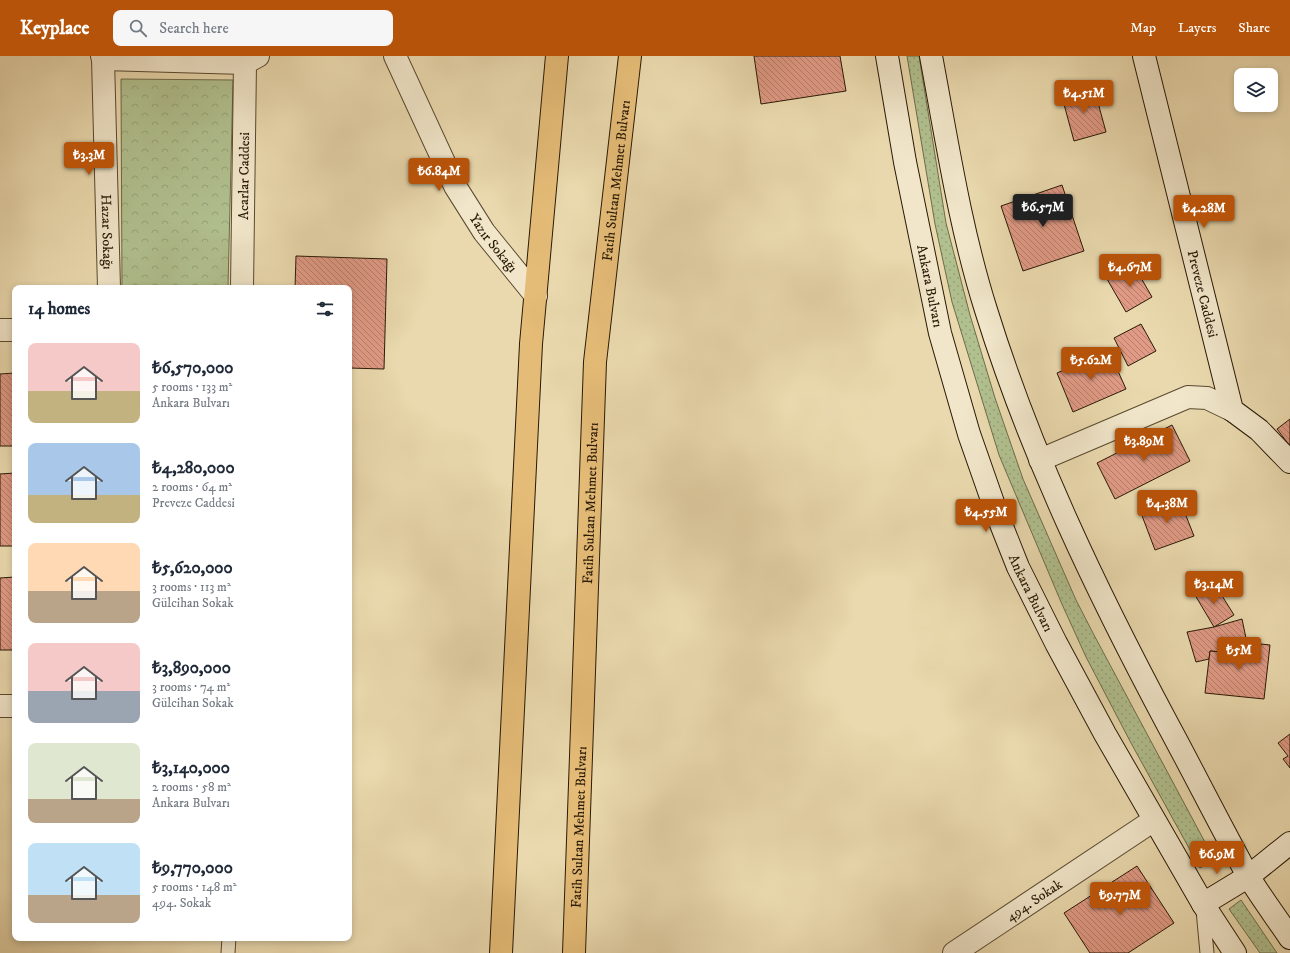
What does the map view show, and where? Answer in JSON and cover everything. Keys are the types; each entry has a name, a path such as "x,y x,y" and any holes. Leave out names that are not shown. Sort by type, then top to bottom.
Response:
{"highway":[{"path":"501,953 531,344 557,56"},
{"name":"Fatih Sultan Mehmet Bulvarı","path":"574,953 595,362 630,56"}],"main road":[{"name":"Yazır Sokağı","path":"395,56 455,186 484,232 536,296"},
{"name":"Ankara Bulvarı","path":"888,56 905,162 940,333 969,434 997,514 1018,567 1104,734 1203,904 1235,953"},
{"path":"931,56 951,166 973,265 1005,366 1040,460 1077,542 1146,683 1249,876 1290,938"},
{"name":"Preveze Caddesi","path":"1144,56 1232,410"},
{"path":"102,58 252,60"},
{"name":"Hazar Sokağı","path":"102,58 109,285"},
{"name":"Acarlar Caddesi","path":"242,285 252,60"},
{"path":"0,330 12,330"},
{"path":"1040,460 1188,396 1207,398 1232,410 1259,430 1290,462"},
{"path":"0,706 12,706"},
{"name":"494. Sokak","path":"954,953 1154,820"},
{"path":"1203,904 1249,876 1290,844"}],"lane":[{"path":"1203,904 1207,953"},
{"path":"228,953 229,941"}],"green space":[{"path":"907,56 919,56 946,223 970,315 995,398 1023,479 1076,600 1214,859 1200,868 1131,743 1086,657 1061,602 999,455 952,302 935,224"},
{"path":"121,79 233,80 228,285 122,285"},
{"path":"1241,900 1277,953 1260,953 1229,909"}],"building":[{"path":"754,56 840,56 846,91 761,104"},
{"path":"1094,88 1106,132 1074,141 1062,97"},
{"path":"1062,185 1084,251 1023,271 1001,206"},
{"path":"296,256 387,259 384,369 352,368 352,285 295,285"},
{"path":"1133,264 1152,297 1126,312 1107,279"},
{"path":"1141,324 1156,351 1128,366 1114,338"},
{"path":"1109,351 1126,389 1073,412 1057,373"},
{"path":"12,373 12,446 0,446 0,374"},
{"path":"1290,419 1290,446 1277,429"},
{"path":"1172,425 1190,461 1115,499 1097,463"},
{"path":"12,473 12,546 0,546 0,474"},
{"path":"1179,498 1194,536 1155,550 1141,513"},
{"path":"12,577 12,650 0,650 0,578"},
{"path":"1214,583 1234,615 1214,627 1195,595"},
{"path":"1242,619 1247,643 1233,641 1232,653 1210,651 1209,659 1196,662 1187,632 1214,627"},
{"path":"1233,641 1270,645 1264,699 1205,693 1210,651 1232,653"},
{"path":"1290,734 1290,768 1283,759 1288,756 1278,743"},
{"path":"1137,866 1174,923 1128,953 1090,953 1064,913"}]}
